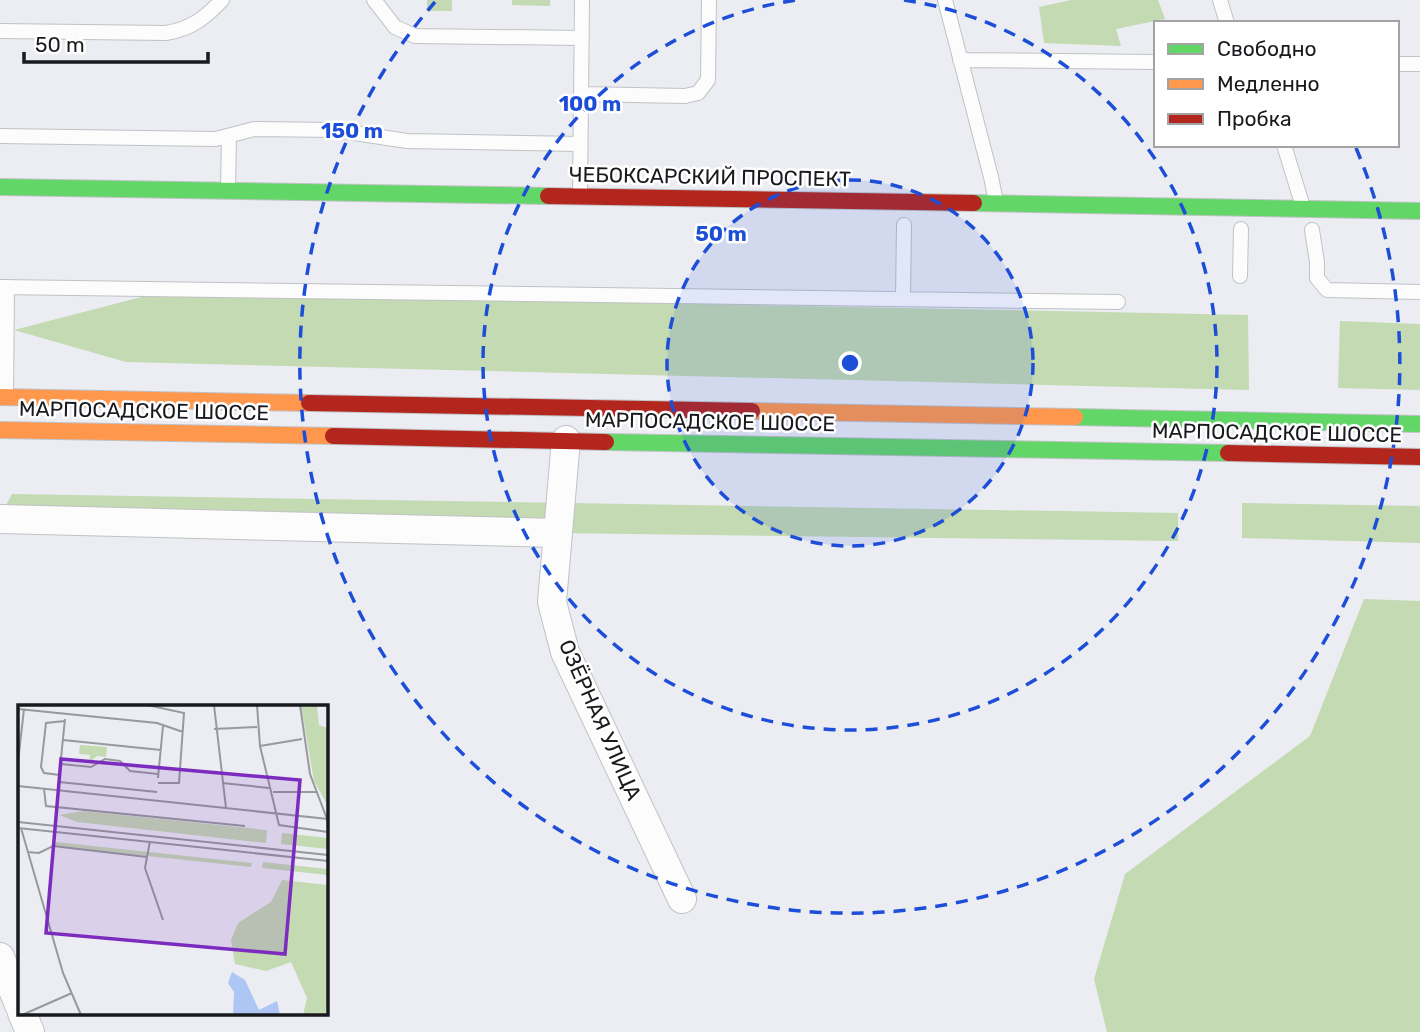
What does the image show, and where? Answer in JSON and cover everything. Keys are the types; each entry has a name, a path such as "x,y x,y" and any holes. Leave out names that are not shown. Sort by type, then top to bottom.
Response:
{"main road":[{"name":"ЧЕБОКСАРСКИЙ ПРОСПЕКТ","path":"0,187 1420,211"},
{"path":"1304,209 1312,230"},
{"name":"МАРПОСАДСКОЕ ШОССЕ","path":"3,397 1420,424"},
{"name":"МАРПОСАДСКОЕ ШОССЕ","path":"0,430 1420,457"}],"street":[{"name":"ОЗЁРНАЯ УЛИЦА","path":"566,440 552,602 565,652 682,899"},
{"path":"0,519 557,533"},
{"path":"0,957 18,1002"},
{"path":"22,1014 30,1032"}],"lane":[{"path":"0,31 166,33 201,21 222,0"},
{"path":"374,0 395,27 415,36 582,38"},
{"path":"580,195 582,0"},
{"path":"581,94 685,96 698,93 708,80 709,0"},
{"path":"945,0 996,203"},
{"path":"1220,0 1226,21"},
{"path":"960,60 1154,62"},
{"path":"1399,64 1420,64"},
{"path":"0,136 229,137 254,129 335,130 398,141 580,144"},
{"path":"228,190 229,137"},
{"path":"1285,147 1304,209"},
{"path":"903,299 904,225"},
{"path":"1240,229 1240,276"},
{"path":"1312,230 1317,278 1327,290 1420,292"},
{"path":"3,397 4,287 1118,302"}],"green space":[{"path":"427,0 452,0 452,11 427,11"},
{"path":"512,0 550,0 550,6 512,5"},
{"path":"1071,0 1158,0 1165,19 1116,29 1121,46 1044,43 1039,7"},
{"path":"157,293 1248,315 1249,390 126,362 14,330"},
{"path":"1340,321 1420,324 1420,390 1338,388"},
{"path":"12,494 1178,513 1178,541 557,533 0,517"},
{"path":"1242,503 1420,506 1420,543 1242,538"},
{"path":"1364,599 1420,601 1420,1032 1107,1032 1094,979 1125,874 1310,736"}],"traffic: fast":[{"path":"0,187 548,196"},
{"path":"974,203 1420,211"},
{"path":"1075,417 1420,424"},
{"path":"606,442 1228,453"}],"traffic: slow":[{"path":"0,397 309,403"},
{"path":"752,411 1075,417"},
{"path":"0,430 333,436"}],"traffic: jam":[{"path":"548,196 974,203"},
{"path":"309,403 752,411"},
{"path":"333,436 606,442"},
{"path":"1228,453 1420,457"}]}
